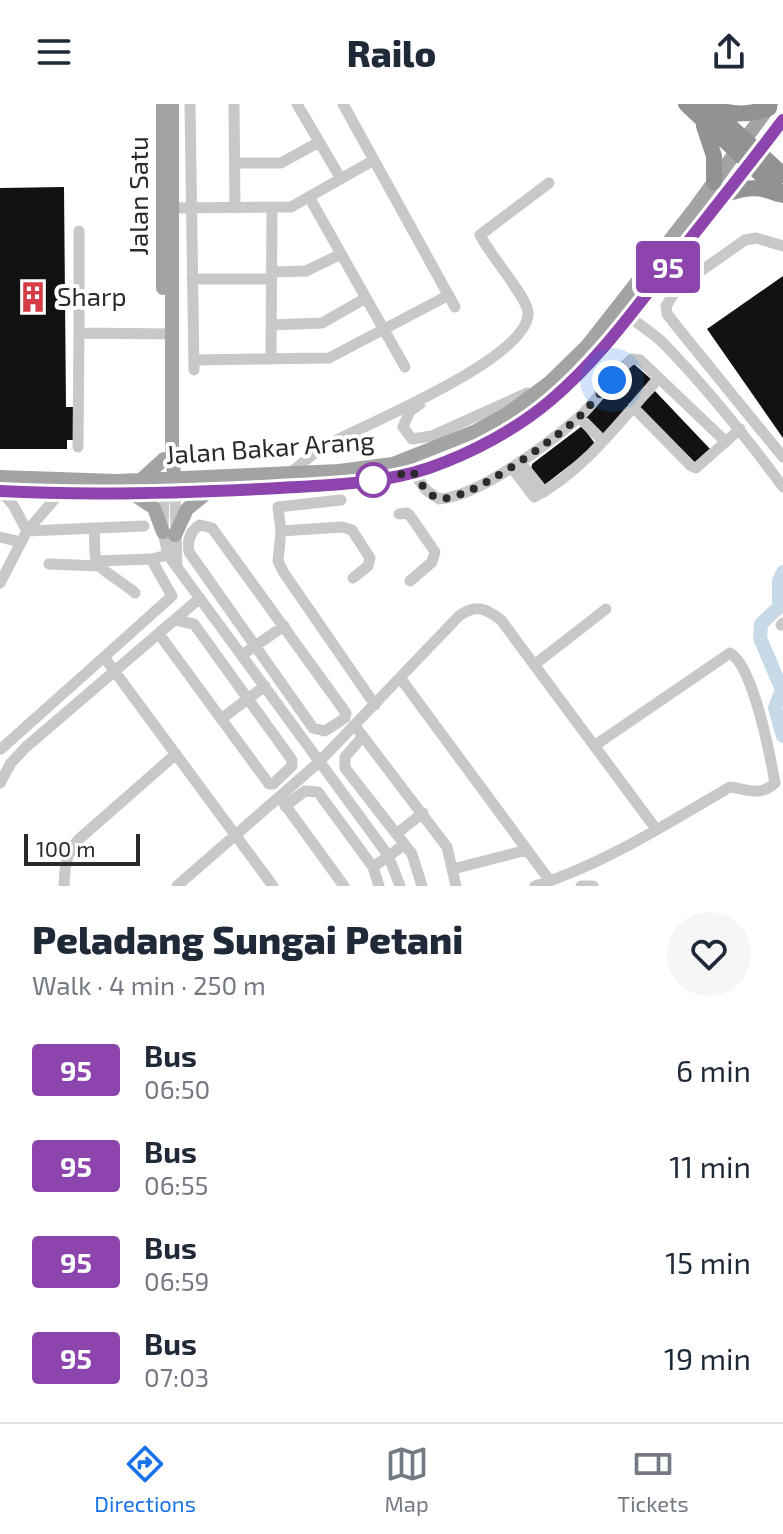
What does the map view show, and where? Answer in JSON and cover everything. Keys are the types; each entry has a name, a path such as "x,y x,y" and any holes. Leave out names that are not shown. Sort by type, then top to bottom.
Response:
{"highway":[{"path":"686,104 732,114 753,114 770,106"},
{"path":"705,110 754,159 783,196"},
{"path":"705,110 712,146 714,182"},
{"path":"754,159 783,175"},
{"path":"729,193 747,187 766,189 783,196"}],"main road":[{"name":"Jalan Satu","path":"163,104 168,208"},
{"name":"Jalan Satu","path":"169,486 168,208 172,104"},
{"name":"Jalan Bakar Arang","path":"0,491 133,494 195,477 339,471 393,464 476,431 507,414 549,383 587,346 770,106"},
{"name":"Jalan Bakar Arang","path":"0,477 141,480 208,492 334,486 413,472 474,449 510,430 549,402 579,374 627,320 729,193 783,120"},
{"path":"141,480 168,455 195,477"},
{"path":"133,494 154,508 169,533 187,509 208,492"}],"street":[{"path":"190,104 194,365 329,358 449,295"},
{"path":"234,104 235,208"},
{"path":"297,104 341,179"},
{"path":"343,104 455,307"},
{"path":"235,163 281,163 319,142"},
{"path":"168,208 291,207 374,160"},
{"path":"291,472 325,446 440,389 509,346 527,324 528,307 480,235 549,183"},
{"path":"309,197 405,367"},
{"path":"271,359 272,208"},
{"path":"78,447 79,231"},
{"path":"783,246 756,238 745,240 678,287 666,306 667,314 783,457"},
{"path":"192,279 271,276 306,271 335,257"},
{"path":"271,325 322,323 366,298"},
{"path":"627,320 669,348 744,433 783,487"},
{"path":"79,333 168,334"},
{"path":"413,472 426,490 439,499 457,496 516,465 579,417 632,359 640,360 726,442"},
{"path":"516,465 544,492 603,441 659,378"},
{"path":"440,389 410,411 403,427 412,439 432,436 549,383"},
{"path":"633,407 691,466 701,466 726,442 760,428"},
{"path":"579,417 603,441"},
{"path":"169,486 168,555 388,855 400,886"},
{"path":"0,491 13,505 24,536"},
{"path":"0,583 24,536 59,494"},
{"path":"341,500 278,507 281,531 278,561 375,705"},
{"path":"399,514 407,513 411,517 435,552 432,562 410,581"},
{"path":"200,525 212,528 346,713 345,718 325,731 313,728 256,645 189,552 189,536 200,525"},
{"path":"2,540 94,528 144,526"},
{"path":"281,531 342,527 352,530 370,558 368,566 353,578"},
{"path":"94,528 98,564 135,593"},
{"path":"169,533 177,570"},
{"path":"49,564 98,564 168,555"},
{"path":"1,749 172,596 151,559"},
{"path":"0,783 11,763 26,747 200,598"},
{"path":"422,886 415,860 345,768 345,757 375,705 468,609 478,607 491,611 501,620 656,829"},
{"path":"534,665 606,609"},
{"path":"159,634 269,784 273,784 292,766 292,760 194,624 175,620"},
{"path":"242,655 284,626"},
{"path":"535,886 555,882 730,787 757,792 767,790 775,783 765,730 739,659 730,653 594,746"},
{"path":"104,657 273,886"},
{"path":"401,679 527,850 555,882"},
{"path":"221,719 265,686"},
{"path":"282,802 318,763 359,731"},
{"path":"359,731 447,847 456,886"},
{"path":"64,886 65,862 69,851 176,754"},
{"path":"177,886 236,835 282,802 305,791 318,792 373,867 379,886"},
{"path":"282,802 344,886"},
{"path":"396,834 423,813"},
{"path":"373,867 404,845"},
{"path":"453,869 527,850"},
{"path":"581,886 593,886"}],"building":[{"name":"Sharp","path":"64,187 66,407 73,407 74,440 67,440 67,449 0,449 0,188"},
{"path":"783,276 783,438 707,329"},
{"path":"627,364 635,365 651,379 603,435 582,417"},
{"path":"655,391 711,450 695,465 639,407"},
{"path":"582,426 596,445 543,486 531,470 532,464"}],"waterway":[{"path":"783,572 779,581 779,607 761,624 760,638 782,690 775,708 783,736"}],"bus line":[{"name":"95","path":"0,491 133,494 334,486 429,468 474,449 510,430 549,402 579,374 729,193 783,120"}],"place":[{"name":"Sharp","path":"33,297"}],"route":[{"path":"373,480 413,472 431,495 439,499 457,496 512,468 579,417 612,380"}]}
